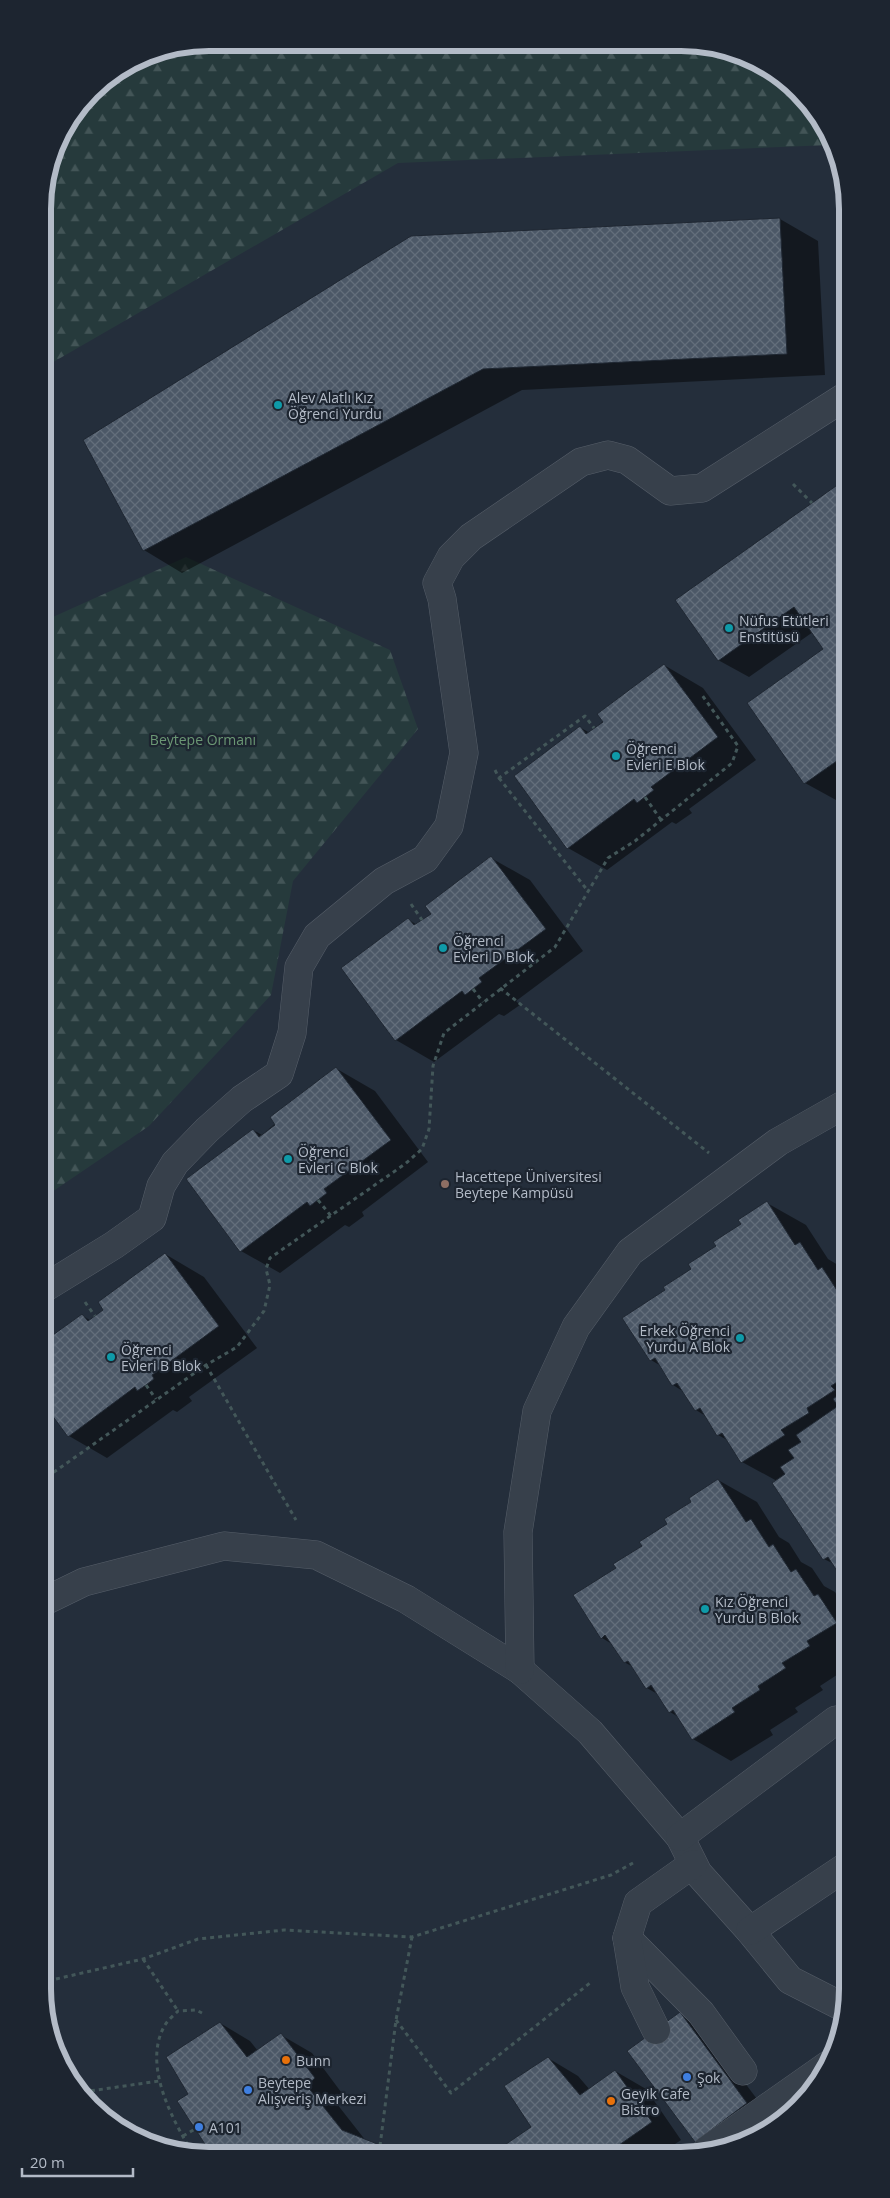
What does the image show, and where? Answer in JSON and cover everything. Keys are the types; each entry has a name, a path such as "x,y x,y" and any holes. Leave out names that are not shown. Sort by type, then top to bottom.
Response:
{"street":[{"path":"51,1284 114,1245 152,1218 161,1186 175,1163 207,1130 242,1099 279,1074 292,1033 299,967 317,936 384,881 425,859 449,826 464,753 442,599 437,583 451,557 471,537 582,462 608,455 627,460 670,491 702,488 839,401"},
{"path":"520,1670 518,1532 537,1411 576,1327 630,1252 778,1142 838,1108"},
{"path":"51,1598 84,1582 224,1546 316,1555 406,1599 520,1670 590,1732 680,1837 698,1873 750,1930 790,1980 838,2004"},
{"path":"680,1837 836,1720"},
{"path":"656,2030 635,1987 627,1938 638,1904 693,1864"},
{"path":"750,1930 838,1872"},
{"path":"627,1938 701,2013 743,2071"},
{"path":"719,2142 812,2076"}],"path":[{"path":"793,484 812,503"},
{"path":"51,1473 206,1365 237,1347 264,1311 270,1285 266,1269 270,1258 405,1164 422,1149 429,1129 433,1066 444,1033 500,988 556,947 608,858 635,841 732,763 738,746 702,695"},
{"path":"499,778 586,716 594,728"},
{"path":"494,769 588,892"},
{"path":"645,797 661,820"},
{"path":"414,909 422,920"},
{"path":"500,988 735,1173"},
{"path":"473,989 483,1002"},
{"path":"318,1200 331,1216"},
{"path":"88,1306 95,1316"},
{"path":"206,1365 316,1555"},
{"path":"146,1385 156,1399"},
{"path":"51,1979 143,1959 198,1939 284,1930 412,1937 611,1875 636,1861"},
{"path":"380,2146 396,2020 412,1937"},
{"path":"143,1959 178,2011"},
{"path":"396,2020 451,2093 590,1983"},
{"path":"188,2145 173,2120 159,2082 157,2053 165,2025 178,2011 196,2010 202,2013"},
{"path":"89,2091 159,2082"},
{"path":"183,2136 195,2129"}],"green space":[{"path":"209,51 681,51 712,54 751,67 777,84 793,97 806,113 826,145 398,163 52,363 52,198 57,168 63,148 78,121 97,97 130,72 148,63 178,54"},
{"name":"Beytepe Ormanı","path":"186,557 390,650 418,729 293,881 271,995 149,1126 51,1192 52,617"}],"building":[{"name":"Alev Alatlı Kız Öğrenci Yurdu","path":"780,218 787,354 483,369 143,551 83,440 411,236"},
{"name":"Nüfus Etütleri Enstitüsü","path":"839,484 839,760 804,784 747,703 823,649 794,607 718,661 675,600"},
{"name":"Öğrenci Evleri E Blok","path":"664,664 718,737 651,787 654,790 637,803 634,799 567,849 514,776 580,726 586,734 603,722 597,714"},
{"name":"Öğrenci Evleri D Blok","path":"491,856 546,929 479,978 482,982 465,995 462,991 395,1041 341,968 408,918 414,925 431,914 425,906"},
{"name":"Öğrenci Evleri C Blok","path":"336,1067 391,1140 324,1189 327,1193 310,1206 307,1202 240,1252 186,1179 253,1129 259,1137 275,1125 270,1117"},
{"name":"Erkek Öğrenci Yurdu A Blok","path":"767,1201 795,1245 800,1242 818,1270 822,1267 838,1293 838,1381 831,1386 835,1390 807,1408 809,1413 781,1430 785,1435 741,1463 722,1433 717,1436 700,1408 695,1411 677,1383 672,1386 655,1358 650,1361 622,1318 665,1290 663,1287 691,1269 688,1264 716,1246 713,1242 741,1224 738,1220"},
{"name":"Öğrenci Evleri B Blok","path":"165,1253 219,1326 152,1375 154,1379 146,1385 137,1391 135,1387 68,1437 51,1414 51,1336 82,1314 88,1321 103,1310 98,1302"},
{"path":"838,1395 838,1573 828,1557 823,1560 772,1483 785,1474 780,1467 794,1458 788,1450 801,1442 796,1435 838,1406 833,1399"},
{"name":"Kız Öğrenci Yurdu B Blok","path":"718,1479 746,1522 751,1519 769,1547 773,1544 791,1572 796,1569 814,1596 818,1594 837,1623 807,1641 810,1646 782,1663 786,1668 758,1686 760,1690 732,1708 735,1712 692,1740 673,1710 669,1713 651,1685 646,1689 628,1661 624,1663 605,1635 601,1639 573,1595 616,1568 613,1564 642,1546 639,1542 667,1524 664,1519 691,1502 689,1498"},
{"name":"Şok","path":"680,2012 747,2103 695,2142 627,2051"},
{"name":"Beytepe Alışveriş Merkezi","path":"220,2022 247,2057 281,2033 315,2078 307,2086 342,2130 385,2147 207,2147 177,2101 188,2094 166,2057"},
{"path":"548,2057 580,2095 615,2070 652,2122 616,2147 502,2147 531,2127 504,2086"}],"place":[{"name":"Alev Alatlı Kız Öğrenci Yurdu","path":"278,405"},
{"name":"Nüfus Etütleri Enstitüsü","path":"729,628"},
{"name":"Öğrenci Evleri E Blok","path":"616,756"},
{"name":"Öğrenci Evleri D Blok","path":"443,948"},
{"name":"Öğrenci Evleri C Blok","path":"288,1159"},
{"name":"Hacettepe Üniversitesi Beytepe Kampüsü","path":"445,1184"},
{"name":"Erkek Öğrenci Yurdu A Blok","path":"740,1338"},
{"name":"Öğrenci Evleri B Blok","path":"111,1357"},
{"name":"Kız Öğrenci Yurdu B Blok","path":"705,1609"},
{"name":"Bunn","path":"286,2060"},
{"name":"Şok","path":"687,2077"},
{"name":"Beytepe Alışveriş Merkezi","path":"248,2090"},
{"name":"Geyik Cafe Bistro","path":"611,2101"},
{"name":"A101","path":"199,2127"}]}
